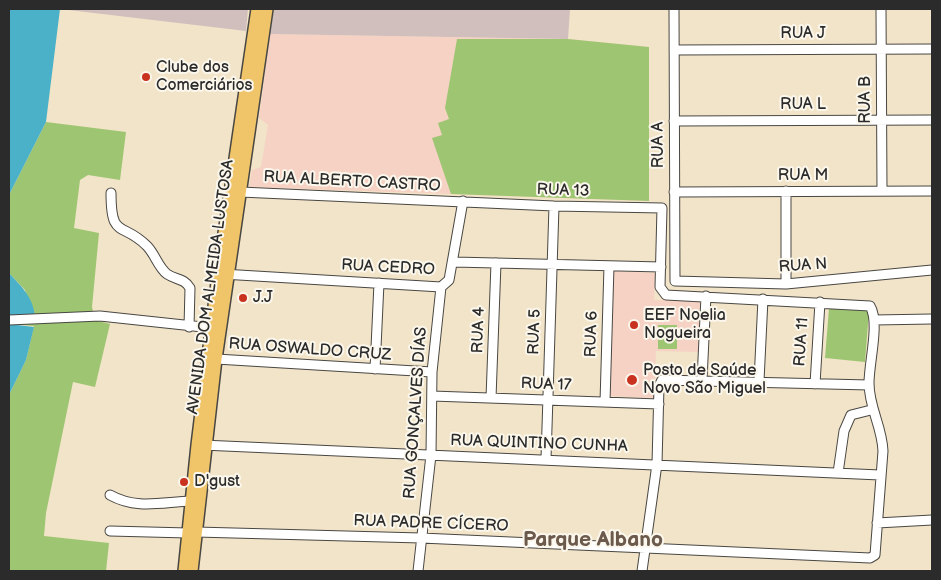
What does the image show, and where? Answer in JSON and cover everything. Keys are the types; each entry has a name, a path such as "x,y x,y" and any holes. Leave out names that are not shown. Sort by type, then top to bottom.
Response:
{"main road":[{"name":"AVENIDA DOM ALMEIDA LUSTOSA","path":"192,571 191,501 216,359 223,274 257,9"},
{"name":"AVENIDA DOM ALMEIDA LUSTOSA","path":"184,571 192,533 212,328 240,192 267,9"}],"street":[{"name":"RUA A","path":"674,9 675,281"},
{"name":"RUA B","path":"881,9 882,191"},
{"name":"RUA J","path":"674,50 932,49"},
{"name":"RUA L","path":"674,120 932,120"},
{"path":"786,191 786,284"},
{"name":"RUA M","path":"674,192 932,191"},
{"name":"RUA ALBERTO CASTRO","path":"240,192 463,201"},
{"path":"111,193 111,212 116,225 148,247 166,273 187,283 191,296 189,327"},
{"path":"454,262 463,201"},
{"name":"RUA 13","path":"463,201 554,206 662,208 661,267"},
{"name":"RUA 5","path":"546,459 554,206"},
{"name":"RUA CEDRO","path":"223,274 441,287 449,280 454,262 661,267"},
{"name":"RUA 4","path":"491,398 496,263"},
{"name":"RUA 6","path":"605,402 609,266"},
{"path":"661,267 660,287 666,295 867,304 873,309 874,320 869,384 871,410 882,435 884,450 880,475 877,523 932,520"},
{"name":"RUA N","path":"675,281 786,284 932,270"},
{"path":"375,369 379,283"},
{"name":"RUA GONÇALVES DÍAS","path":"418,571 431,455 432,372 441,287"},
{"path":"702,380 706,296"},
{"path":"759,381 763,299"},
{"name":"RUA 11","path":"814,384 820,302"},
{"name":"RUA OSWALDO CRUZ","path":"9,320 100,316 212,328"},
{"path":"874,320 932,319"},
{"name":"RUA OSWALDO CRUZ","path":"216,359 432,372"},
{"path":"642,571 656,464 660,382 662,380 869,384"},
{"name":"RUA 17","path":"432,396 659,404"},
{"path":"838,473 844,431 851,415 871,410"},
{"name":"RUA QUINTINO CUNHA","path":"201,445 880,475"},
{"path":"110,495 124,503 138,505 191,501"},
{"name":"RUA PADRE CÍCERO","path":"110,531 421,538 870,558 874,556 877,523"}],"shaded area":[{"path":"60,9 248,9 246,31"},
{"path":"274,9 570,9 568,39 270,34"},
{"path":"270,34 568,39 649,47 649,201 249,187 252,170 261,167 268,125 259,118"},
{"path":"613,271 655,273 654,300 700,301 698,352 656,351 654,398 609,396"}],"green space":[{"path":"457,39 568,39 649,47 649,201 451,194 432,138 442,135 438,123 449,119 445,108"},
{"path":"46,122 126,132 120,180 88,175 80,180 74,228 99,233 92,307 95,320 110,324 95,387 73,382 46,513 44,536 109,543 106,571 9,571 9,395 26,360 34,326 9,324 9,315 34,318 25,290 9,273 9,195"},
{"path":"829,308 869,311 865,362 825,358"},
{"path":"658,325 677,325 677,349 658,349"}],"water":[{"path":"9,9 60,9 46,122 9,195"},
{"path":"9,273 30,299 35,318 9,315"},
{"path":"9,324 34,327 26,360 9,395"}],"place":[{"name":"Clube dos Comerciários","path":"146,77"},
{"name":"J.J","path":"243,298"},
{"name":"EEF Noelia Nogueira","path":"634,325"},
{"name":"Posto de Saúde Novo São Miguel","path":"632,380"},
{"name":"D'gust","path":"184,482"}],"district":[{"name":"Parque Albano","path":"593,541"}]}
